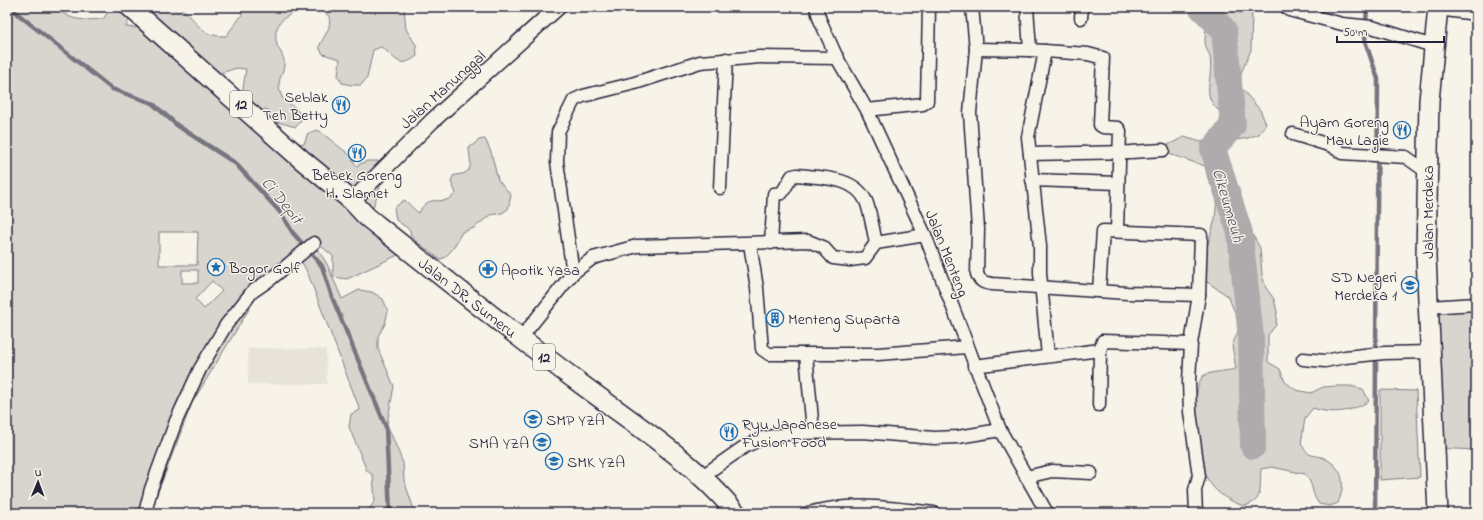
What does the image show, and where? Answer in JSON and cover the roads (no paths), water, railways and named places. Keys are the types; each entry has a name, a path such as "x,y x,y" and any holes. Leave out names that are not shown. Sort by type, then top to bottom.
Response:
{"main road":[{"name":"12","path":"130,7 301,159 352,201"},
{"name":"Jalan Merdeka","path":"1438,8 1433,46 1429,101 1426,257 1438,513"},
{"name":"Jalan DR. Sumeru","path":"352,201 367,217 520,339 679,458 701,477 736,513"}],"street":[{"name":"Jalan Manunggal","path":"352,201 432,121 558,7"},
{"name":"Jalan Menteng","path":"816,7 820,20 838,58 867,110 925,235 974,366 1000,430 1047,513"},
{"path":"867,110 923,104 927,101 929,7"},
{"path":"972,7 976,49 970,113 978,229 977,274 979,279 984,282 1099,291 1199,295"},
{"path":"1027,7 1030,50"},
{"path":"1286,7 1289,10 1342,24 1372,27 1433,46"},
{"path":"1438,8 1476,14"},
{"path":"976,49 1030,50 1088,54 1103,58 1100,124 1103,127 1119,129 1117,230"},
{"path":"1045,51 1028,138 1040,246 1041,286 1048,356"},
{"path":"573,273 557,162 558,132 574,100 690,65 726,59 760,57 838,58"},
{"path":"720,188 726,59"},
{"path":"1293,134 1332,146 1342,153 1406,157 1427,172"},
{"path":"1030,154 1162,150"},
{"path":"771,243 774,194 782,193 792,176 797,175 843,181 856,189 866,201 876,243"},
{"path":"1032,180 1118,183"},
{"path":"1099,291 1101,233 1105,230 1201,235 1199,295 1191,344 1189,399 1199,476 1195,490 1196,513"},
{"path":"520,339 573,273 593,258 637,246 750,244 808,241 823,247 833,258 850,260 865,258 876,243 925,235"},
{"path":"146,513 151,489 160,460 176,421 200,369 226,325 252,292 272,278 314,243"},
{"path":"750,244 757,288 762,349 769,354 878,354 967,347"},
{"path":"1428,307 1476,304"},
{"path":"1099,405 1100,350 1103,341 1191,344"},
{"path":"974,366 1100,350"},
{"path":"1303,359 1325,361 1345,357 1384,353 1430,352"},
{"path":"806,354 813,431"},
{"path":"701,477 734,453 763,438 793,433 813,431 889,433 934,438 958,437 1000,430"},
{"path":"1026,477 1052,471 1091,473"},
{"path":"808,513 837,507 860,505 934,513"}],"waterway":[{"name":"Ci Depit","path":"9,7 112,89 152,103 178,126 235,163 280,212 293,233 322,266 332,297 386,427 390,513"},
{"name":"Cikeumeuh","path":"1201,7 1224,30 1233,125 1213,149 1240,233 1251,338 1253,446"},
{"path":"1367,7 1365,41 1378,79 1376,348"},
{"path":"1375,513 1376,358"}],"place":[{"name":"Seblak Teh Betty","path":"341,105"},
{"name":"Ayam Goreng Mau Lagie","path":"1402,130"},
{"name":"Bebek Goreng H. Slamet","path":"357,153"},
{"name":"Bogor Golf","path":"216,267"},
{"name":"Apotik Yasa","path":"488,269"},
{"name":"SD Negeri Merdeka 1","path":"1410,285"},
{"name":"Menteng Suparta","path":"775,318"},
{"name":"SMP YZA","path":"533,419"},
{"name":"Ryu Japanese Fusion Food","path":"729,432"},
{"name":"SMA YZA","path":"542,442"},
{"name":"SMK YZA","path":"554,461"}]}
